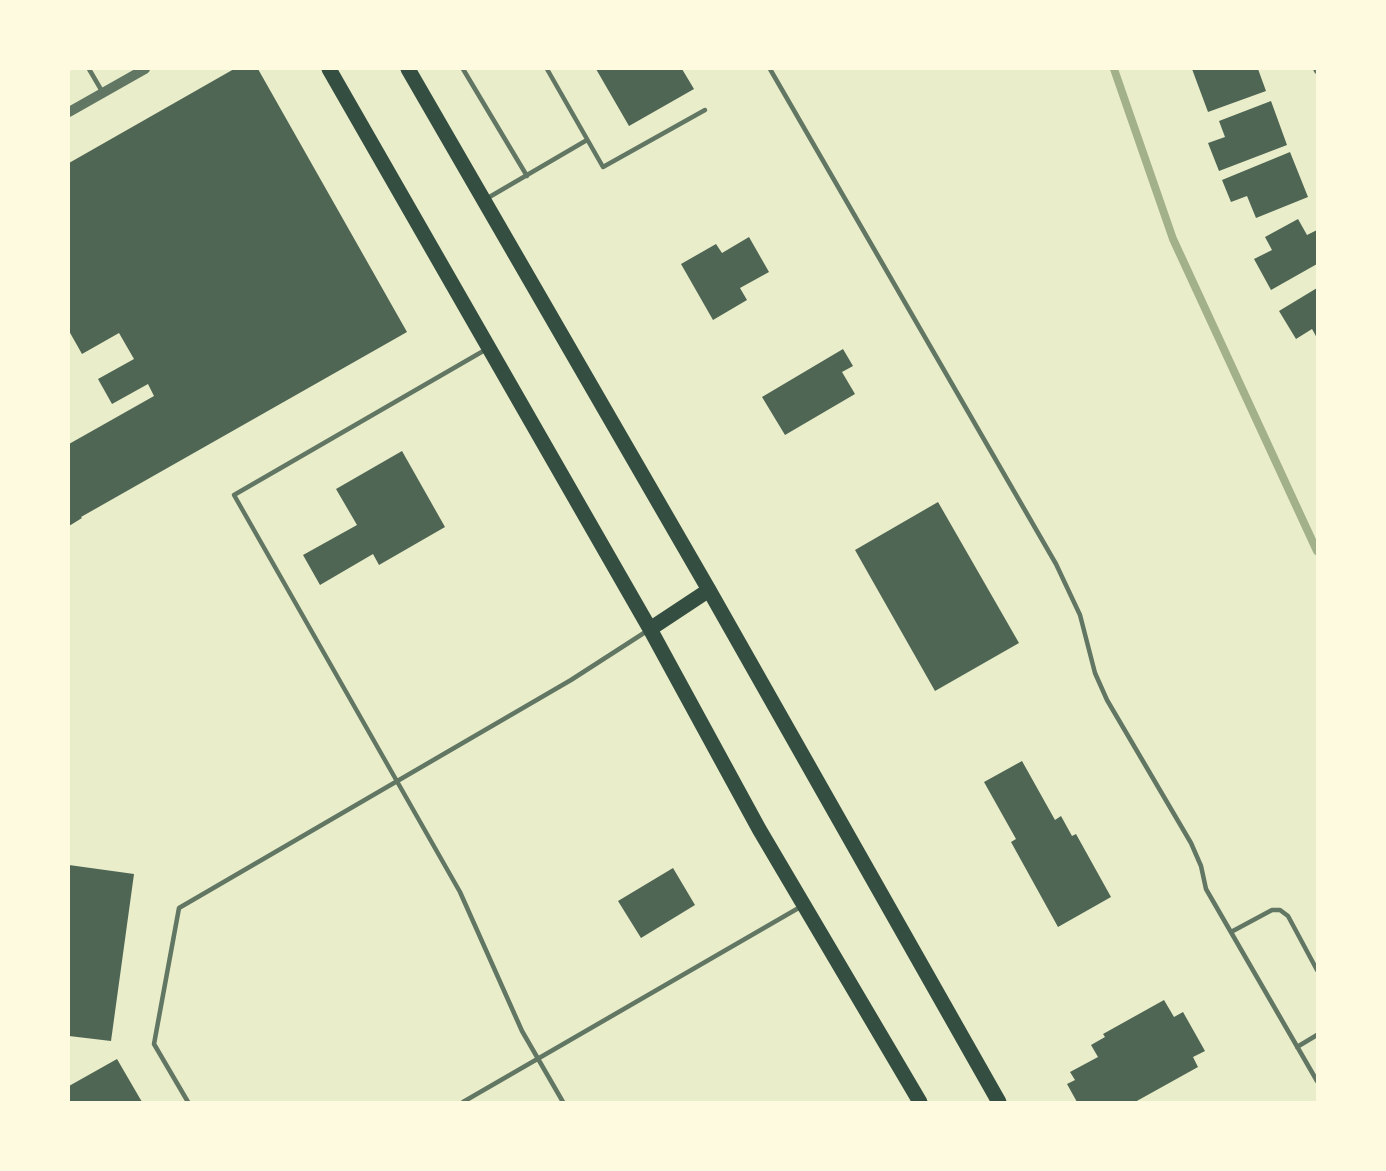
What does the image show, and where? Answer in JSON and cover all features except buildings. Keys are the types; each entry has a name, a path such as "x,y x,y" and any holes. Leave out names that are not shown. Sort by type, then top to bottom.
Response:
{"main road":[{"path":"329,69 650,629 759,829 920,1102"},
{"path":"408,69 709,591 999,1102"},
{"path":"650,629 709,591"}],"street":[{"path":"69,112 146,69"}],"lane":[{"path":"89,69 103,93"},
{"path":"463,69 527,176"},
{"path":"547,69 603,167 705,110"},
{"path":"770,69 1056,564 1080,615 1095,673 1107,700 1191,843 1201,867 1206,889 1317,1081"},
{"path":"483,200 587,140"},
{"path":"489,348 234,495 460,892 522,1031 563,1102"},
{"path":"188,1102 154,1044 179,908 571,680 650,629"},
{"path":"463,1102 804,905"},
{"path":"1231,932 1272,910 1280,910 1288,916 1317,970"},
{"path":"1297,1047 1317,1035"}],"waterway":[{"path":"1114,69 1173,239 1317,551"}]}
